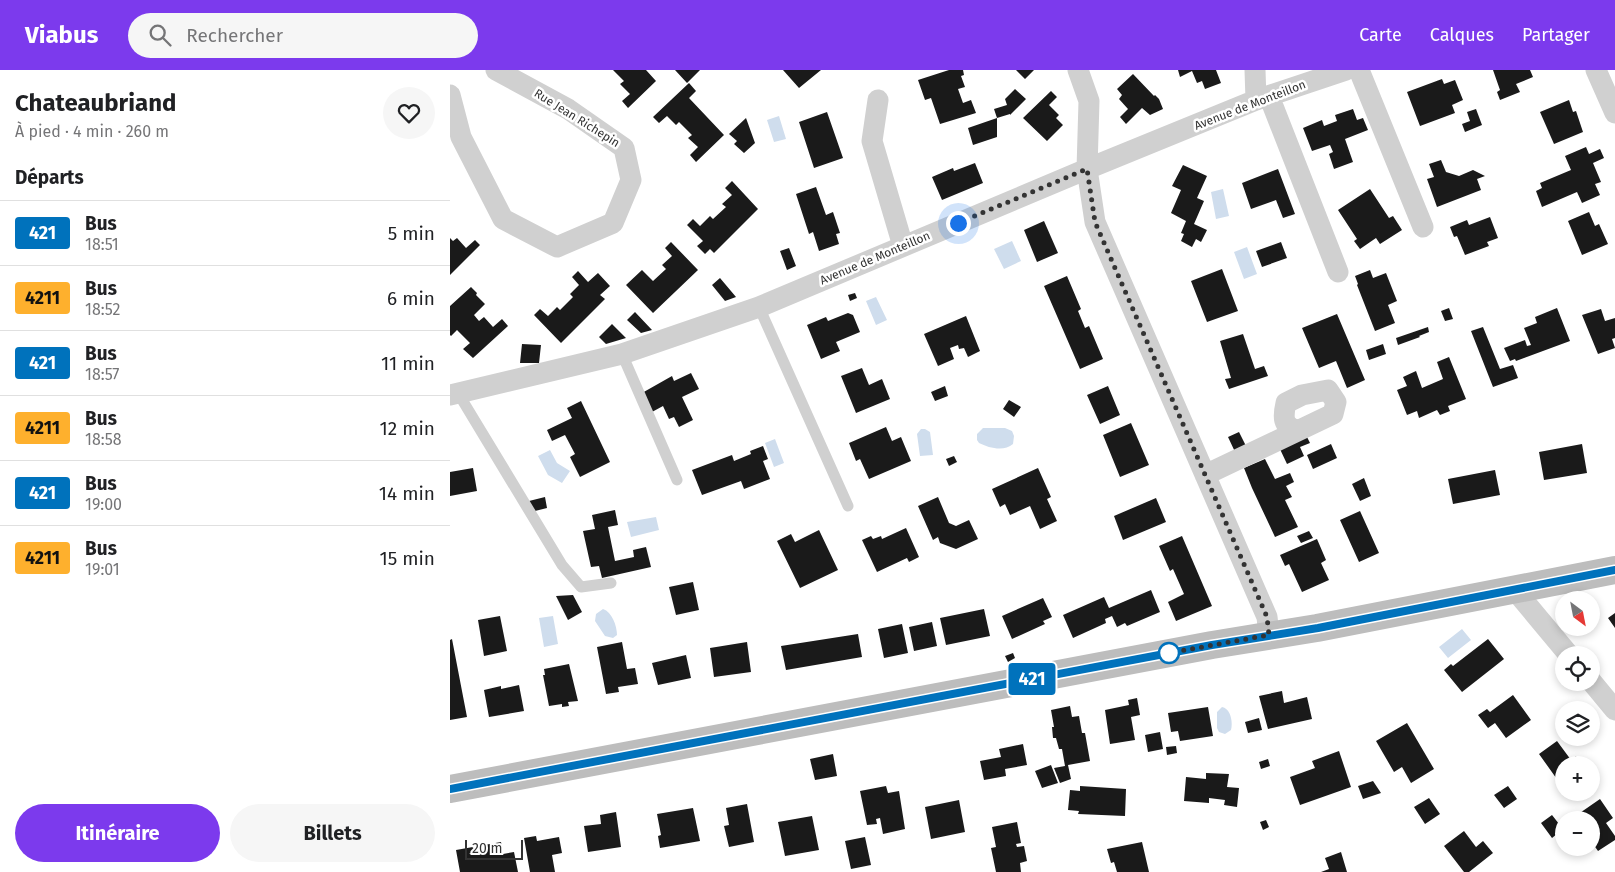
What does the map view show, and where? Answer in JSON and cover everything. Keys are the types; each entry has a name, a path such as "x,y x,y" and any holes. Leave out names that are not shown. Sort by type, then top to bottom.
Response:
{"main road":[{"path":"450,789 1269,635 1327,626 1615,570"}],"street":[{"name":"Rue Jean Richepin","path":"450,95 460,137 503,219 557,247 614,223 630,180 624,148 568,109 496,70"},
{"path":"1078,70 1089,101 1087,169 1095,222 1267,617 1269,635"},
{"path":"1255,70 1262,98 1338,272"},
{"name":"Avenue de Monteillon","path":"454,394 622,354 759,307 1087,169 1262,98 1346,70"},
{"path":"1359,70 1423,227"},
{"path":"1596,70 1615,113"},
{"path":"878,100 872,141 903,246"},
{"path":"1205,475 1297,430"},
{"path":"1514,589 1562,646"},
{"path":"1599,691 1615,710"}],"lane":[{"path":"759,307 848,506"},
{"path":"622,354 677,480"},
{"path":"454,394 562,565 581,587 610,583"}],"water":[{"path":"779,116 786,139 774,142 767,120"},
{"path":"1223,189 1229,216 1216,219 1211,192"},
{"path":"1012,241 1021,261 1004,269 994,249"},
{"path":"1247,247 1257,274 1244,279 1234,252"},
{"path":"876,297 887,320 876,325 866,301"},
{"path":"983,428 1005,428 1012,431 1014,436 1013,444 1001,449 979,443 977,434"},
{"path":"921,429 930,432 933,455 920,456 917,434"},
{"path":"775,439 784,463 774,467 765,443"},
{"path":"550,450 557,463 570,471 562,483 548,475 538,456"},
{"path":"656,517 659,530 631,537 627,522"},
{"path":"603,609 609,613 615,624 617,635 613,638 605,636 595,621 596,614"},
{"path":"553,616 558,644 544,647 539,618"},
{"path":"1462,629 1471,640 1448,658 1439,647"},
{"path":"1222,707 1229,713 1232,723 1231,730 1225,734 1219,732 1217,728 1217,712"}],"building":[{"path":"613,70 646,70 656,81 628,108 622,101 630,94 620,84 624,81"},
{"path":"675,70 700,70 687,83"},
{"path":"783,70 821,70 799,88"},
{"path":"949,70 963,70 964,75 961,76 965,87 958,89 963,103 971,100 976,113 940,124 931,98 925,100 918,80"},
{"path":"1016,70 1034,70 1025,79"},
{"path":"1178,70 1216,70 1221,83 1205,89 1202,81 1197,83 1192,71 1180,77"},
{"path":"1493,70 1530,70 1533,77 1516,84 1520,92 1500,100 1497,92 1500,90"},
{"path":"1133,74 1159,99 1163,109 1150,115 1142,108 1126,124 1120,117 1128,109 1119,99 1122,95 1117,89"},
{"path":"1442,79 1444,84 1455,80 1463,100 1452,105 1455,113 1420,126 1407,92"},
{"path":"689,83 696,91 689,98 724,135 696,162 690,155 698,147 688,138 692,135 679,122 676,125 667,116 659,123 653,117"},
{"path":"1015,89 1026,99 1010,115 997,118 994,109 1007,105 1005,99"},
{"path":"1051,91 1057,97 1049,105 1059,115 1056,118 1063,125 1047,141 1023,118"},
{"path":"1569,100 1573,112 1576,111 1583,132 1554,144 1540,112"},
{"path":"1353,109 1357,120 1363,118 1368,130 1345,139 1353,162 1334,169 1329,154 1333,152 1330,145 1312,151 1303,128 1322,120 1324,126 1337,121 1335,115"},
{"path":"1476,109 1482,125 1465,132 1462,124 1470,121 1467,112"},
{"path":"827,112 843,158 814,168 799,122"},
{"path":"746,118 755,143 744,153 734,144 737,141 729,134"},
{"path":"997,118 997,137 973,145 968,128"},
{"path":"1586,147 1589,154 1600,149 1604,158 1593,163 1601,182 1595,184 1600,195 1582,203 1577,192 1542,207 1536,191 1542,188 1540,183 1571,170 1565,156"},
{"path":"1441,160 1446,172 1459,176 1473,170 1485,176 1477,179 1481,190 1437,207 1427,179 1434,177 1429,164"},
{"path":"975,163 983,183 942,200 932,177 953,168 954,171"},
{"path":"1183,165 1207,176 1197,198 1204,201 1194,224 1207,230 1201,242 1196,239 1192,247 1181,241 1184,234 1181,233 1186,221 1171,213 1181,190 1172,186"},
{"path":"1278,169 1295,214 1283,218 1276,200 1251,209 1242,183"},
{"path":"732,181 758,209 714,253 710,249 705,254 697,246 703,241 687,225 693,219 700,226 710,216 713,219 726,207 722,204 732,195 725,188"},
{"path":"816,187 826,215 833,212 840,233 836,234 839,244 819,251 813,232 809,234 796,194"},
{"path":"1370,189 1389,218 1393,216 1402,230 1380,244 1376,238 1360,249 1354,241 1357,239 1338,210"},
{"path":"1589,212 1595,226 1599,224 1608,244 1582,255 1568,221"},
{"path":"1490,217 1498,238 1487,242 1489,246 1465,255 1457,236 1454,237 1450,227 1467,220 1469,225"},
{"path":"1044,221 1058,253 1037,262 1024,230"},
{"path":"450,238 453,241 457,238 466,248 475,240 480,245 450,275"},
{"path":"671,242 698,270 653,313 626,285 642,270 653,281 666,269 662,265 672,256 665,248"},
{"path":"1281,242 1287,258 1262,267 1256,251"},
{"path":"789,248 796,266 787,270 780,251"},
{"path":"1222,269 1238,311 1207,322 1191,281"},
{"path":"1370,270 1373,278 1386,273 1397,301 1388,305 1395,323 1375,331 1355,276"},
{"path":"578,271 588,282 598,273 610,286 600,295 605,299 561,343 534,315 540,309 548,316 557,307 560,310 573,297 570,294 579,285 572,277"},
{"path":"1067,276 1081,309 1078,311 1085,328 1089,326 1103,359 1080,369 1044,286"},
{"path":"720,278 736,297 725,301 712,285"},
{"path":"471,287 485,304 474,315 479,321 484,317 493,327 502,319 508,326 473,358 463,349 470,343 457,330 450,335 450,306"},
{"path":"855,293 857,298 850,301 848,295"},
{"path":"1449,308 1453,319 1445,321 1441,311"},
{"path":"1557,308 1570,341 1516,361 1515,359 1510,361 1504,348 1525,340 1527,346 1531,345 1524,328 1537,323 1535,317"},
{"path":"1601,309 1605,321 1615,318 1615,338 1612,339 1615,348 1598,354 1582,315"},
{"path":"635,312 652,330 641,333 627,320"},
{"path":"848,313 853,315 860,332 836,342 840,351 821,359 807,325 826,317 828,321"},
{"path":"1337,314 1365,380 1347,388 1336,361 1319,368 1302,328"},
{"path":"966,316 980,351 968,357 964,348 959,349 958,345 950,348 954,359 938,366 924,334"},
{"path":"612,324 626,338 606,344 599,337"},
{"path":"1428,327 1429,332 1398,345 1396,338"},
{"path":"1483,327 1500,369 1513,365 1518,378 1493,387 1471,331"},
{"path":"1243,334 1255,369 1264,366 1268,376 1229,389 1225,379 1231,378 1220,341"},
{"path":"522,344 541,345 539,363 520,363"},
{"path":"1383,344 1386,354 1369,360 1366,350"},
{"path":"1449,357 1466,399 1448,406 1450,411 1440,415 1437,410 1419,418 1417,411 1407,415 1397,390 1407,386 1403,377 1416,371 1422,388 1443,379 1437,362"},
{"path":"862,368 869,385 882,379 890,399 856,413 841,376"},
{"path":"691,373 699,389 682,397 693,420 679,427 674,417 669,419 663,406 652,412 642,393 672,376 674,381"},
{"path":"945,386 948,396 935,401 931,392"},
{"path":"1108,386 1120,415 1100,424 1087,395"},
{"path":"1009,400 1021,407 1014,417 1003,409"},
{"path":"581,401 610,462 580,477 570,457 575,454 565,435 552,441 547,430 572,418 567,408"},
{"path":"1131,423 1149,465 1120,477 1103,435"},
{"path":"886,427 892,441 901,437 911,461 869,479 860,459 856,461 849,443"},
{"path":"1239,432 1247,448 1236,454 1228,437"},
{"path":"1306,435 1310,443 1300,447 1304,456 1287,464 1279,447"},
{"path":"1331,444 1337,458 1313,469 1307,455"},
{"path":"1582,444 1587,473 1544,480 1539,452"},
{"path":"763,446 768,459 763,461 770,479 744,489 741,481 702,495 692,470 732,455 734,461 751,454 750,451"},
{"path":"954,456 957,462 949,466 946,459"},
{"path":"1265,459 1275,479 1290,473 1294,482 1286,486 1292,497 1285,500 1298,527 1275,537 1244,468"},
{"path":"473,468 477,491 450,496 450,472"},
{"path":"1038,468 1051,497 1047,499 1057,521 1040,529 1030,506 1010,515 1005,504 1000,507 992,489"},
{"path":"1495,470 1500,495 1453,504 1448,479"},
{"path":"1364,478 1371,496 1360,501 1352,484"},
{"path":"545,497 547,508 531,512 525,502"},
{"path":"938,497 949,523 956,526 969,520 978,539 956,549 940,543 938,537 933,540 918,506"},
{"path":"1156,498 1166,522 1123,540 1114,516"},
{"path":"615,510 618,525 608,527 615,561 634,557 633,550 646,547 651,567 602,578 599,566 591,567 583,531 595,529 592,515"},
{"path":"1360,511 1379,553 1359,562 1340,520"},
{"path":"906,528 919,557 909,562 907,558 877,572 862,540 871,536 873,539 881,536 882,539"},
{"path":"819,530 838,570 800,588 777,541 791,534 795,542"},
{"path":"1309,531 1313,538 1301,543 1297,536"},
{"path":"1182,536 1212,606 1176,621 1168,602 1184,594 1173,569 1170,571 1159,546"},
{"path":"1317,539 1326,560 1321,563 1329,580 1302,592 1289,564 1285,566 1280,555"},
{"path":"693,582 699,610 676,615 669,587"},
{"path":"1151,590 1160,612 1127,626 1125,623 1117,627 1112,616 1105,619 1106,623 1073,638 1063,615 1104,597 1109,608"},
{"path":"573,595 582,612 568,620 556,596"},
{"path":"1043,598 1052,617 1043,621 1045,624 1012,639 1002,616"},
{"path":"984,609 990,636 946,645 940,618"},
{"path":"1615,613 1615,628 1608,618"},
{"path":"500,616 507,651 484,656 478,620"},
{"path":"932,622 937,646 914,651 909,627"},
{"path":"902,624 908,653 884,658 878,629"},
{"path":"858,634 862,657 786,670 781,646"},
{"path":"452,639 467,717 450,720 450,640"},
{"path":"1488,639 1504,659 1462,692 1444,670 1451,664 1453,666"},
{"path":"622,642 627,669 635,668 638,684 618,687 619,692 606,694 597,647"},
{"path":"747,642 751,672 714,677 710,648"},
{"path":"1013,653 1015,658 1008,662 1005,656"},
{"path":"686,655 691,678 658,685 652,663"},
{"path":"569,664 578,701 568,702 569,706 562,707 562,704 549,706 543,675 545,675 544,669"},
{"path":"519,685 524,711 489,717 484,690 501,686 501,689"},
{"path":"1282,691 1284,703 1307,697 1312,719 1268,729 1259,696"},
{"path":"1513,695 1531,720 1506,738 1495,723 1488,728 1478,715 1487,709 1490,712"},
{"path":"1137,698 1140,715 1131,717 1135,740 1110,744 1105,710 1129,705 1128,700"},
{"path":"1070,706 1072,717 1079,716 1082,733 1085,733 1090,761 1068,765 1071,779 1060,783 1054,768 1065,766 1062,749 1059,749 1056,738 1053,738 1052,727 1054,727 1051,710"},
{"path":"1208,707 1213,736 1180,741 1178,731 1171,732 1168,713"},
{"path":"1259,718 1262,730 1248,733 1245,722"},
{"path":"1407,723 1434,769 1411,783 1402,767 1394,772 1376,741"},
{"path":"1160,732 1163,749 1148,752 1145,735"},
{"path":"1555,742 1555,746 1561,746 1568,756 1555,756 1555,776 1539,754"},
{"path":"1023,744 1027,765 1005,769 1006,776 984,780 980,761 1001,757 999,749"},
{"path":"1176,746 1177,753 1167,755 1166,747"},
{"path":"1339,751 1351,787 1300,805 1290,777 1315,768 1312,761"},
{"path":"833,754 837,776 815,780 810,759"},
{"path":"1268,759 1270,766 1261,769 1259,762"},
{"path":"1051,765 1058,783 1042,788 1035,771"},
{"path":"1206,773 1229,774 1227,787 1239,788 1237,807 1224,805 1225,800 1209,798 1209,803 1184,801 1186,777 1206,779"},
{"path":"1373,781 1381,793 1363,799 1358,786"},
{"path":"886,786 888,793 899,791 905,829 883,834 880,818 876,819 877,824 867,825 860,791"},
{"path":"1080,786 1126,789 1125,816 1078,814 1079,811 1068,810 1070,790 1080,791"},
{"path":"1508,786 1517,799 1504,808 1494,795"},
{"path":"1429,798 1440,814 1425,824 1414,807"},
{"path":"1600,799 1613,818 1606,823 1615,836 1615,840 1600,850 1600,811 1583,811 1600,801"},
{"path":"959,800 965,832 931,839 925,807"},
{"path":"747,804 754,842 729,847 724,826 729,825 726,808"},
{"path":"693,808 700,841 660,848 658,836 661,835 657,814"},
{"path":"616,812 621,847 588,852 584,826 601,824 600,815"},
{"path":"1552,815 1555,819 1555,836 1552,838 1541,823"},
{"path":"812,816 819,850 785,856 778,822"},
{"path":"1266,820 1269,827 1263,830 1260,822"},
{"path":"1017,822 1021,843 1016,844 1017,847 1024,846 1027,861 1020,863 1021,872 996,872 991,848 996,847 992,827"},
{"path":"1464,831 1476,847 1483,841 1493,853 1469,872 1464,872 1444,846"},
{"path":"536,836 537,841 559,837 562,853 552,855 555,872 530,872 524,838"},
{"path":"865,837 871,865 851,869 845,841"},
{"path":"501,842 503,854 514,852 518,872 460,872 456,850"},
{"path":"1142,842 1149,872 1117,872 1114,862 1111,863 1107,849"},
{"path":"1341,852 1347,872 1321,872 1329,869 1325,858"}],"bus line":[{"name":"421","path":"450,789 1212,645 1318,628 1615,570"}],"route":[{"path":"958,223 1087,169 1095,222 1267,617 1269,635 1169,653"}]}
